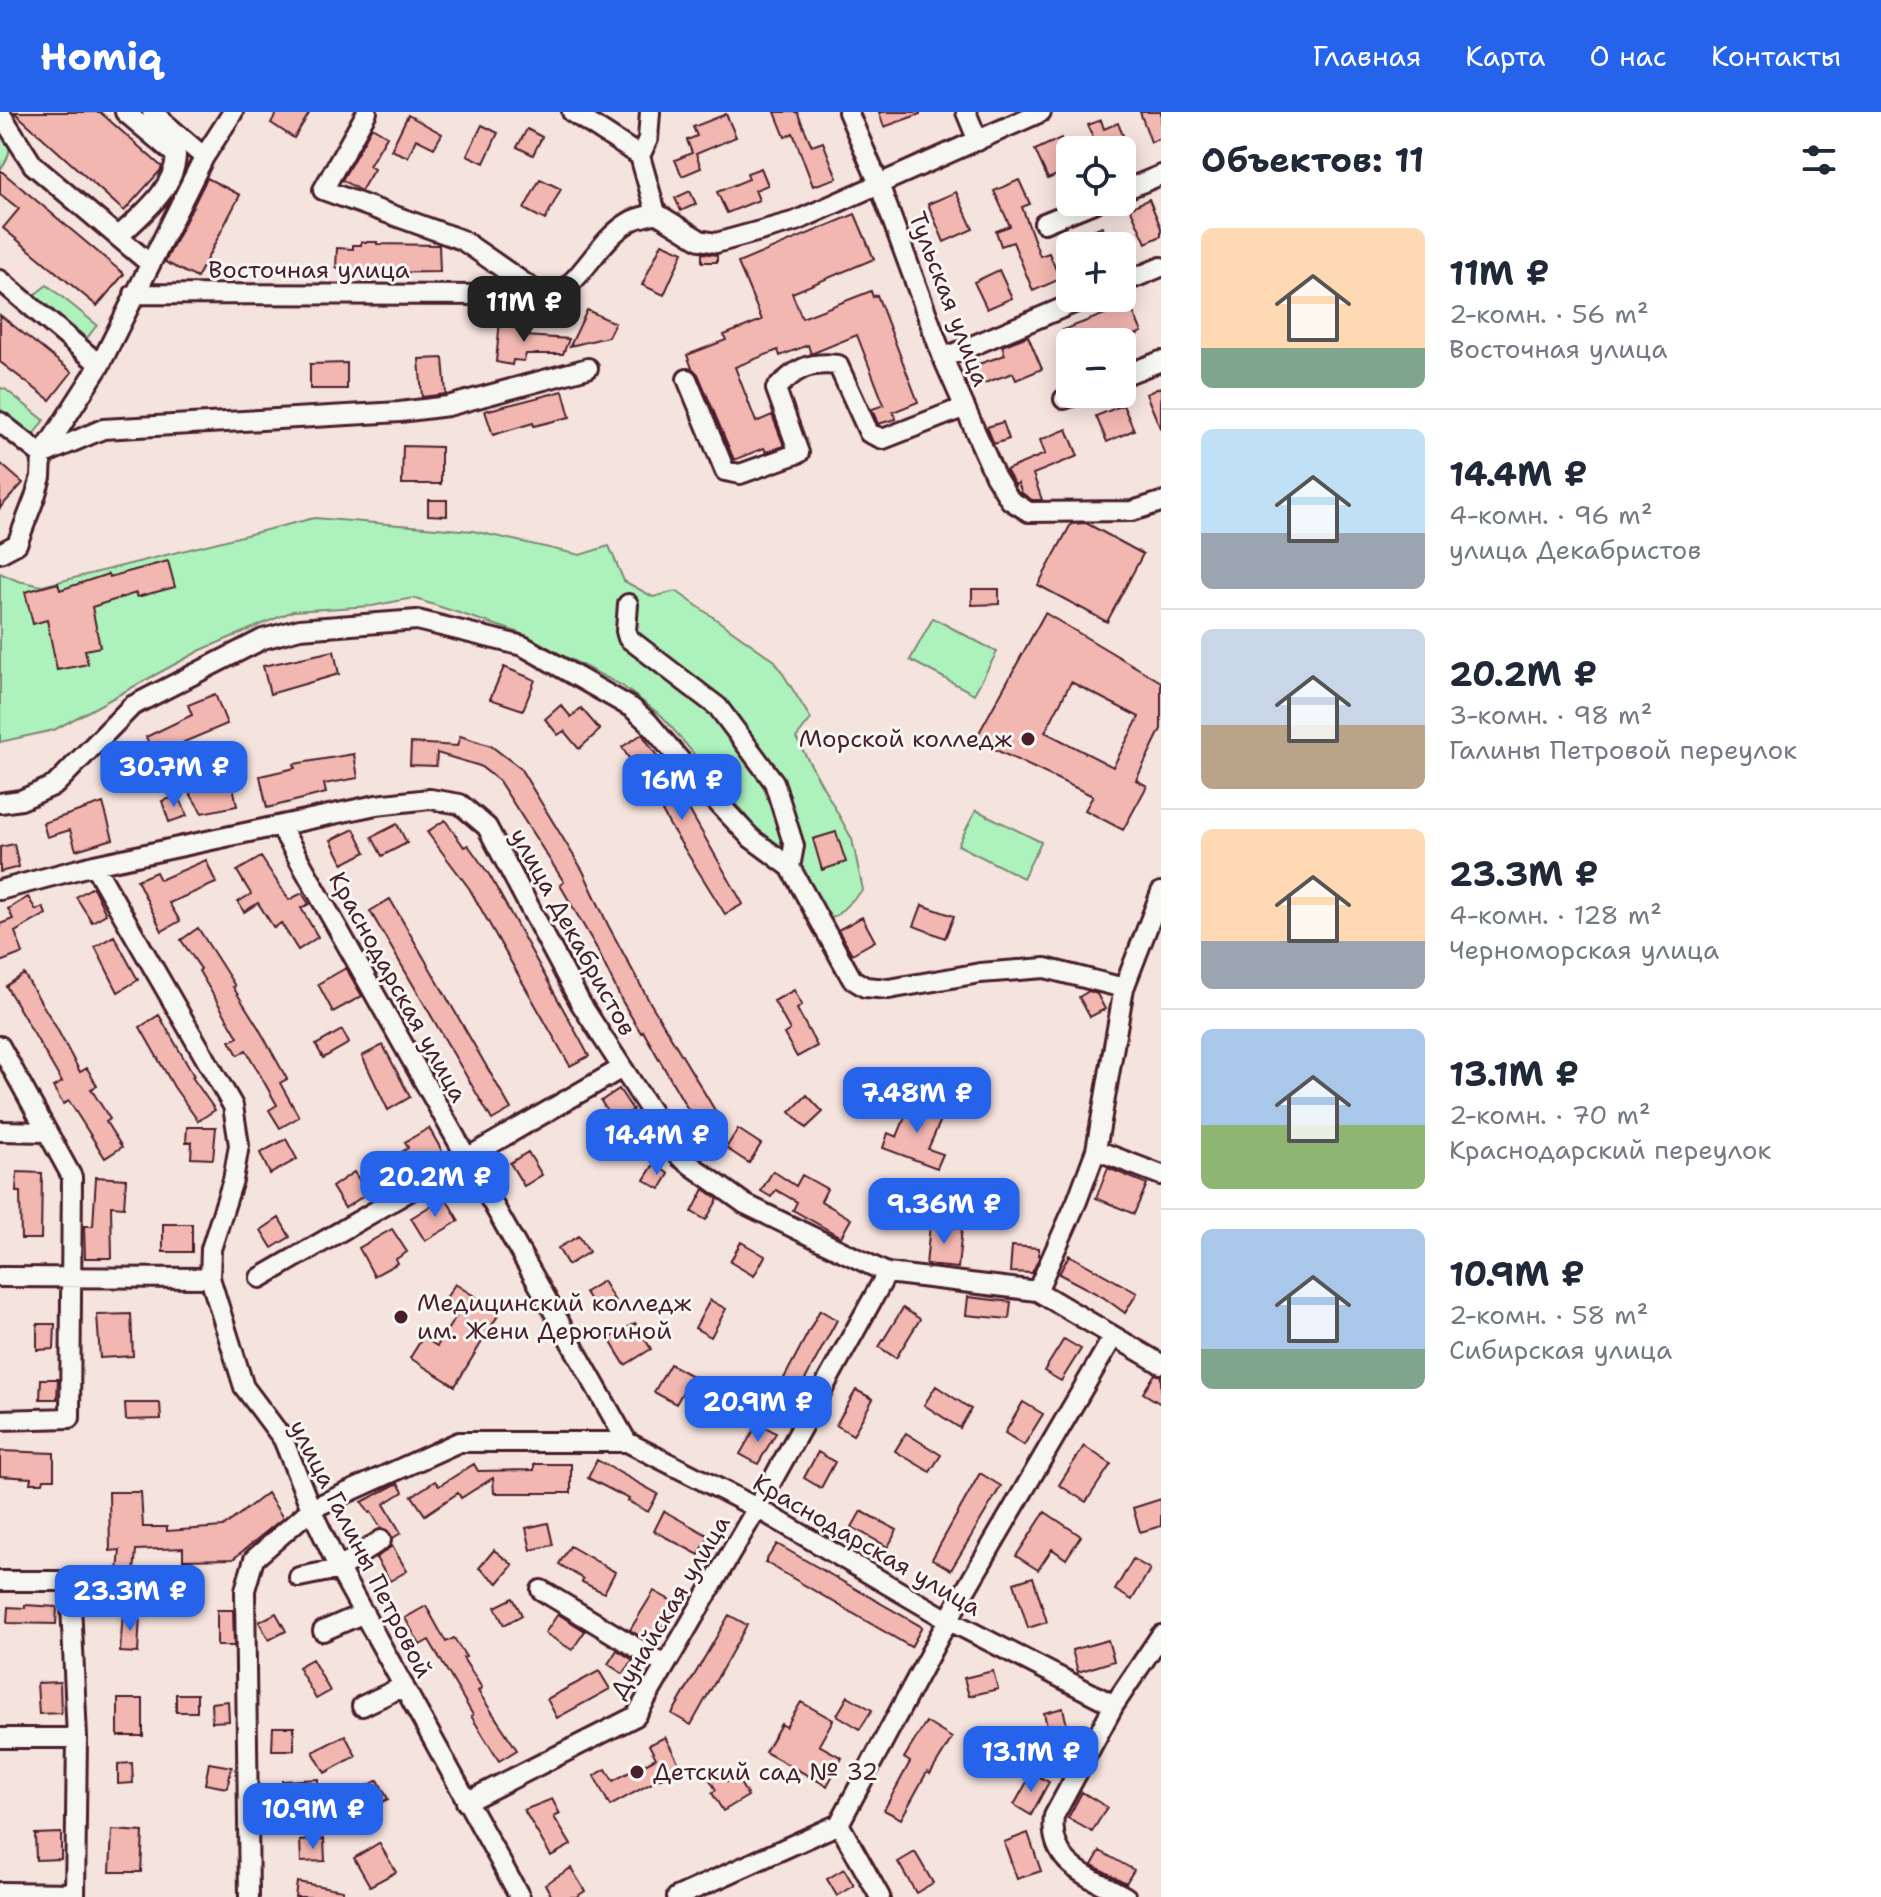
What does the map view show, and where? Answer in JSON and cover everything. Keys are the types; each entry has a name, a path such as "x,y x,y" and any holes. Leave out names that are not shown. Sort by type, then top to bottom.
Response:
{"street":[{"path":"118,237 157,198 176,172 176,155 125,112"},
{"path":"152,112 204,157"},
{"path":"0,553 17,544 25,529 41,477 42,455 100,365 204,157 233,112"},
{"path":"367,112 323,190 462,240 540,294"},
{"path":"572,112 640,156"},
{"path":"650,112 648,139 640,156 656,213 700,240 716,243 796,221 1041,112"},
{"name":"Тульская улица","path":"848,112 879,184 943,358 995,476 1010,500 1029,512 1132,511 1161,502"},
{"path":"966,112 978,141"},
{"path":"0,113 33,165 149,263"},
{"path":"1136,185 1161,175"},
{"name":"Восточная улица","path":"134,294 556,295 566,288 608,238 632,220 656,213"},
{"path":"1044,223 1061,216"},
{"path":"1136,277 1161,267"},
{"path":"0,280 100,365"},
{"path":"943,358 1056,311"},
{"path":"1136,371 1161,361"},
{"path":"687,379 725,471 740,474 799,453 776,389 804,366 819,363 838,365 869,433 883,439 965,407"},
{"path":"42,455 103,429 400,412 448,406 588,368"},
{"path":"0,422 42,455"},
{"path":"628,604 628,638 718,707 774,782 794,846 790,867"},
{"path":"0,803 21,800 55,785 132,706 263,639 300,629 417,620 523,646 632,708 751,838 790,867 852,979 865,987 889,989 980,973 1045,968 1124,988"},
{"name":"улица Декабристов","path":"0,890 94,865 376,805 430,799 460,804 487,827 581,1004 681,1158 745,1204 887,1273 1037,1291 1161,1364"},
{"name":"Краснодарская улица","path":"280,826 627,1442 757,1508 948,1620 1114,1705"},
{"name":"улица Галины Петровой","path":"94,865 233,1106 239,1145 233,1180 211,1249 210,1278 244,1387 283,1439 339,1569 520,1897"},
{"path":"1037,1291 1096,1150 1124,988 1161,892"},
{"path":"0,1046 72,1177 70,1418 0,1420"},
{"path":"260,1278 622,1068"},
{"path":"0,1131 46,1132"},
{"path":"1096,1150 1161,1175"},
{"name":"Дунайская улица","path":"466,1802 636,1716 757,1508 887,1273"},
{"path":"0,1277 210,1278"},
{"path":"677,1897 704,1892 839,1824 948,1620 1113,1337"},
{"path":"249,1897 245,1590 254,1559 311,1509 459,1442 627,1442"},
{"path":"299,1577 339,1569 381,1540"},
{"path":"0,1581 70,1581 77,1738 75,1895 0,1892"},
{"path":"541,1590 665,1665"},
{"path":"323,1631 364,1613"},
{"path":"1126,1897 1072,1867 1062,1857 1052,1830 1054,1816 1114,1705 1161,1635"},
{"path":"362,1706 404,1686"},
{"path":"0,1738 77,1738"},
{"path":"839,1824 880,1897"}],"green space":[{"path":"0,127 9,148 0,170"},
{"path":"47,285 97,325 87,338 34,295"},
{"path":"0,388 44,420 33,435 0,409"},
{"path":"314,518 473,531 580,555 609,546 624,581 653,597 676,591 775,661 811,719 796,738 852,839 863,890 837,915 826,921 747,817 662,716 621,685 517,632 413,598 372,606 293,611 201,650 54,730 0,742 0,573 42,586"},
{"path":"933,618 997,652 974,694 910,660"},
{"path":"976,810 1041,842 1023,878 958,845"}],"building":[{"path":"14,112 100,112 162,167 124,211"},
{"path":"278,112 310,112 294,138 271,123"},
{"path":"775,112 797,112 812,146 823,142 837,178 813,186 793,133 785,137"},
{"path":"879,112 920,112 920,114 884,127"},
{"path":"1140,112 1161,112 1161,138 1151,142"},
{"path":"726,114 736,137 696,154 701,168 682,176 675,160 692,153 687,140 697,136 693,127"},
{"path":"408,115 442,134 434,148 416,139 408,157 391,150"},
{"path":"1101,120 1104,129 1118,123 1123,136 1092,136 1088,125"},
{"path":"482,125 498,133 484,163 467,155"},
{"path":"372,127 387,136 369,166 374,169 361,191 342,180"},
{"path":"527,129 542,137 533,155 517,147"},
{"path":"1056,140 1056,175 1048,179 1035,150"},
{"path":"761,168 768,185 755,190 759,200 727,213 717,192 749,179 747,173"},
{"path":"0,170 124,274 97,306 3,228 19,209 0,194"},
{"path":"207,178 240,195 197,278 165,262"},
{"path":"540,179 561,189 545,220 524,209"},
{"path":"1019,180 1030,204 1022,207 1040,256 1049,253 1056,270 1056,281 1033,291 1013,242 1001,246 996,231 1010,226 994,191"},
{"path":"690,191 696,204 681,211 675,198"},
{"path":"956,192 973,229 944,242 928,204"},
{"path":"1149,199 1161,228 1161,236 1146,243 1134,216 1136,205"},
{"path":"855,214 874,259 792,293 802,318 871,291 873,297 877,295 918,402 893,412 896,419 878,424 872,409 884,405 857,335 811,354 808,345 780,356 778,350 735,367 756,422 772,415 784,446 766,452 764,448 734,460 687,355 726,340 724,335 762,320 738,263"},
{"path":"1102,226 1104,232 1088,232"},
{"path":"361,242 439,245 440,272 361,273 353,271 353,268 336,268 337,248 353,249 353,245 361,245"},
{"path":"662,243 683,252 664,295 642,285"},
{"path":"702,253 717,255 717,262 702,262"},
{"path":"999,270 1012,298 987,309 974,282"},
{"path":"587,310 615,323 608,337 570,346"},
{"path":"1133,312 1142,332 1136,335 1136,328 1068,328 1105,314"},
{"path":"0,315 72,372 50,400 0,362"},
{"path":"500,320 514,322 515,328 525,328 526,336 569,339 563,354 526,354 524,361 513,360 512,365 496,362"},
{"path":"1028,336 1042,369 1016,380 1013,373 973,387 967,368 1005,355 1002,346"},
{"path":"443,358 446,394 422,397 419,359"},
{"path":"347,363 347,389 310,389 310,364"},
{"path":"1161,387 1161,430 1146,394"},
{"path":"563,391 570,417 534,426 533,423 493,435 485,411"},
{"path":"1124,408 1134,430 1107,442 1096,416"},
{"path":"1003,422 1009,439 994,444 987,427"},
{"path":"1067,429 1078,456 1033,474 1042,500 1032,500 1022,493 1018,483 1015,485 1006,470 1045,454 1040,440"},
{"path":"403,446 441,447 441,484 402,484"},
{"path":"0,463 23,483 0,508"},
{"path":"428,500 447,500 447,516 428,515"},
{"path":"1086,523 1143,554 1107,622 1038,585 1071,524"},
{"path":"168,561 175,587 137,597 136,593 92,607 100,647 85,650 88,664 57,670 47,620 33,624 25,592 58,583 60,590 108,574 109,577"},
{"path":"972,589 999,589 999,604 972,605"},
{"path":"1045,613 1161,682 1161,729 1136,780 1147,786 1123,830 1085,810 1093,796 975,740","holes":["1071,682 1139,717 1113,767 1045,732"]},
{"path":"334,651 339,674 270,694 263,666"},
{"path":"504,667 535,680 523,710 490,699"},
{"path":"215,694 227,724 184,742 187,748 157,762 146,737 192,715 188,705"},
{"path":"561,705 571,717 581,708 600,730 579,749 564,731 558,735 545,719"},
{"path":"642,734 667,771 743,904 725,914 640,771 638,773 622,747"},
{"path":"460,736 491,746 520,768 583,871 648,999 722,1122 702,1134 643,1031 641,1033 622,1001 596,947 560,885 564,882 499,781 480,766 437,753 436,766 410,765 411,743 457,746"},
{"path":"354,754 358,778 324,784 326,793 267,808 260,776 295,768 294,764"},
{"path":"232,781 237,806 202,813 189,792 195,789"},
{"path":"179,796 187,816 169,822 162,801"},
{"path":"103,803 113,839 76,850 70,830 47,837 43,823"},
{"path":"445,820 490,876 589,1056 570,1066 469,888 427,832"},
{"path":"397,824 407,843 382,856 372,837"},
{"path":"354,829 366,852 343,864 331,840"},
{"path":"836,832 846,862 822,870 813,839"},
{"path":"14,844 19,867 0,872 0,847"},
{"path":"261,857 289,900 302,893 309,904 301,908 318,937 298,950 281,923 274,928 258,903 244,912 238,902 251,894 237,871"},
{"path":"206,860 216,883 169,903 180,921 162,931 137,880 156,872 160,880"},
{"path":"93,887 106,914 92,922 76,897"},
{"path":"28,897 36,910 43,907 46,914 15,932 23,953 0,962 0,924 13,919 8,909"},
{"path":"390,899 511,1109 492,1120 370,911"},
{"path":"922,905 954,916 945,938 914,926"},
{"path":"862,917 875,941 852,954 838,930"},
{"path":"198,928 235,986 287,1079 280,1083 299,1117 280,1128 269,1110 277,1105 246,1050 238,1055 230,1041 238,1037 199,971 201,969 181,940"},
{"path":"114,936 138,980 118,992 95,947"},
{"path":"346,968 362,996 333,1012 318,984"},
{"path":"24,974 80,1072 87,1068 97,1086 91,1089 110,1119 106,1122 122,1147 105,1158 69,1101 63,1104 53,1087 62,1082 6,986"},
{"path":"794,990 802,1005 797,1009 817,1046 797,1057 784,1034 790,1030 774,1001"},
{"path":"1089,991 1097,994 1105,1009 1090,1017 1079,997"},
{"path":"159,1015 192,1077 215,1110 198,1121 174,1087 140,1027"},
{"path":"342,1030 349,1043 323,1058 316,1045"},
{"path":"383,1045 410,1097 388,1110 362,1056"},
{"path":"619,1089 633,1110 614,1122 601,1101"},
{"path":"807,1095 823,1112 806,1128 790,1112"},
{"path":"912,1100 944,1113 928,1149 943,1154 937,1168 883,1148 888,1133 897,1137"},
{"path":"187,1127 216,1127 213,1159 191,1158 192,1142 186,1142"},
{"path":"429,1128 442,1151 389,1183 379,1166 408,1148 405,1142"},
{"path":"738,1129 761,1144 749,1163 726,1148"},
{"path":"286,1139 297,1159 270,1174 260,1153"},
{"path":"528,1152 542,1175 524,1186 510,1163"},
{"path":"654,1164 669,1174 660,1189 644,1180"},
{"path":"1108,1168 1147,1184 1134,1214 1096,1198"},
{"path":"773,1171 796,1186 802,1175 827,1189 821,1201 851,1219 841,1237 793,1210 797,1202 776,1190 771,1197 761,1191"},
{"path":"17,1172 42,1173 41,1239 21,1239"},
{"path":"354,1172 368,1193 345,1208 332,1187"},
{"path":"96,1177 126,1179 124,1207 111,1206 112,1258 85,1258 84,1226 93,1226"},
{"path":"704,1189 718,1199 706,1220 692,1212"},
{"path":"445,1197 459,1221 425,1241 411,1218"},
{"path":"279,1218 290,1237 272,1248 261,1230"},
{"path":"163,1224 192,1224 192,1252 163,1252"},
{"path":"930,1225 962,1228 958,1268 926,1265"},
{"path":"392,1229 407,1252 396,1259 398,1263 374,1276 359,1248"},
{"path":"579,1236 589,1252 568,1265 558,1248"},
{"path":"741,1242 765,1256 754,1276 730,1262"},
{"path":"1012,1246 1039,1248 1039,1258 1032,1273 1010,1272"},
{"path":"1069,1255 1137,1293 1125,1313 1103,1297 1059,1274"},
{"path":"603,1281 616,1303 598,1314 585,1292"},
{"path":"455,1284 500,1312 455,1386 410,1358 423,1337 437,1346 456,1316 441,1306"},
{"path":"968,1297 1011,1302 1009,1319 966,1315"},
{"path":"710,1300 726,1309 711,1337 695,1328"},
{"path":"903,1308 920,1319 896,1358 879,1347"},
{"path":"820,1310 837,1320 799,1391 782,1382"},
{"path":"131,1314 133,1356 100,1358 97,1315"},
{"path":"635,1323 651,1349 625,1365 609,1339"},
{"path":"37,1324 55,1324 54,1349 37,1350"},
{"path":"1064,1339 1081,1349 1061,1381 1044,1371"},
{"path":"670,1364 692,1376 676,1404 654,1392"},
{"path":"1155,1374 1161,1376 1161,1404 1143,1393"},
{"path":"41,1379 58,1379 57,1399 40,1399"},
{"path":"936,1386 971,1409 960,1428 924,1405"},
{"path":"856,1390 873,1399 853,1435 836,1425"},
{"path":"1023,1402 1043,1414 1024,1445 1005,1433"},
{"path":"125,1403 160,1403 161,1419 126,1420"},
{"path":"758,1423 776,1433 758,1464 740,1454"},
{"path":"906,1433 941,1455 930,1472 895,1451"},
{"path":"1084,1446 1111,1464 1086,1502 1059,1485"},
{"path":"0,1451 54,1453 54,1479 30,1483 31,1478 0,1476"},
{"path":"818,1452 835,1462 821,1488 804,1478"},
{"path":"597,1460 658,1494 648,1512 588,1478"},
{"path":"474,1464 478,1471 534,1470 534,1464 571,1464 571,1493 494,1493 493,1478 461,1498 458,1493 425,1515 412,1496 435,1481 439,1486"},
{"path":"980,1473 1001,1486 951,1570 932,1559"},
{"path":"398,1483 403,1492 384,1504 401,1533 393,1538 381,1528 362,1502"},
{"path":"109,1492 141,1492 143,1527 167,1527 167,1531 223,1527 267,1493 283,1518 233,1559 183,1560 183,1548 136,1550 133,1585 117,1583 120,1550 110,1551"},
{"path":"1161,1499 1161,1526 1140,1532 1133,1508"},
{"path":"664,1511 709,1536 699,1555 654,1531"},
{"path":"861,1511 897,1530 888,1547 852,1527"},
{"path":"1045,1512 1081,1536 1066,1559 1052,1549 1038,1570 1016,1556"},
{"path":"548,1523 553,1545 531,1550 526,1528"},
{"path":"777,1544 922,1627 911,1647 765,1562"},
{"path":"392,1546 407,1571 390,1581 376,1558"},
{"path":"570,1546 615,1572 604,1593 582,1582 583,1579 559,1564"},
{"path":"494,1550 513,1565 498,1583 479,1568"},
{"path":"1133,1559 1150,1569 1132,1600 1115,1590"},
{"path":"1033,1577 1047,1622 1028,1628 1014,1583"},
{"path":"654,1591 677,1604 651,1643 630,1630"},
{"path":"513,1598 522,1615 504,1625 495,1607"},
{"path":"25,1605 57,1607 56,1624 7,1623 8,1607 25,1608"},
{"path":"426,1606 446,1642 454,1638 482,1688 478,1691 517,1750 499,1761 429,1640 420,1645 405,1618"},
{"path":"217,1610 233,1610 234,1646 217,1646"},
{"path":"123,1612 140,1613 138,1653 120,1652"},
{"path":"276,1613 286,1631 269,1640 259,1622"},
{"path":"558,1614 585,1631 572,1650 545,1633"},
{"path":"729,1615 747,1625 691,1725 672,1714"},
{"path":"1108,1640 1114,1661 1078,1672 1072,1650"},
{"path":"617,1650 633,1660 623,1674 608,1664"},
{"path":"312,1659 330,1691 316,1699 298,1667"},
{"path":"599,1671 610,1689 557,1718 547,1699"},
{"path":"993,1671 998,1689 969,1696 964,1678"},
{"path":"60,1682 61,1713 39,1714 37,1683"},
{"path":"176,1694 197,1694 197,1712 176,1712"},
{"path":"848,1696 872,1710 860,1729 837,1715"},
{"path":"118,1699 143,1699 143,1736 118,1736"},
{"path":"228,1701 229,1721 212,1722 211,1703"},
{"path":"801,1702 833,1720 819,1745 842,1758 827,1786 765,1752 781,1724 786,1727"},
{"path":"1063,1708 1070,1739 1051,1744 1044,1713"},
{"path":"926,1722 952,1738 930,1774 927,1772 901,1819 884,1810 910,1762 904,1758"},
{"path":"273,1727 294,1727 294,1750 272,1750"},
{"path":"345,1735 356,1756 325,1773 313,1752"},
{"path":"665,1737 681,1767 610,1806 594,1776 606,1769 613,1781 656,1758 649,1745"},
{"path":"132,1763 133,1783 118,1784 118,1764"},
{"path":"209,1763 232,1767 227,1788 205,1784"},
{"path":"722,1772 727,1781 735,1775 748,1796 723,1811 712,1793 716,1790 710,1780"},
{"path":"1032,1773 1049,1782 1031,1815 1014,1805"},
{"path":"318,1779 319,1806 283,1808 282,1781"},
{"path":"378,1780 388,1799 370,1808 360,1790"},
{"path":"1082,1792 1107,1807 1092,1832 1068,1818"},
{"path":"552,1799 560,1814 554,1817 571,1845 551,1856 524,1810"},
{"path":"112,1830 143,1832 141,1872 110,1872"},
{"path":"61,1833 61,1859 36,1860 35,1834"},
{"path":"1028,1833 1041,1871 1017,1879 1004,1842"},
{"path":"324,1839 325,1861 301,1862 300,1841"},
{"path":"379,1843 396,1872 370,1886 354,1858"},
{"path":"1100,1851 1134,1870 1126,1883 1092,1865"},
{"path":"915,1852 933,1883 916,1893 898,1862"},
{"path":"571,1868 585,1891 576,1897 552,1897 545,1884"},
{"path":"844,1869 854,1886 837,1896 827,1879"},
{"path":"297,1882 343,1890 343,1897 295,1897"}],"place":[{"name":"Морской колледж","path":"1028,739"},
{"name":"Медицинский колледж им. Жени Дерюгиной","path":"401,1317"},
{"name":"Детский сад № 32","path":"637,1772"}]}
